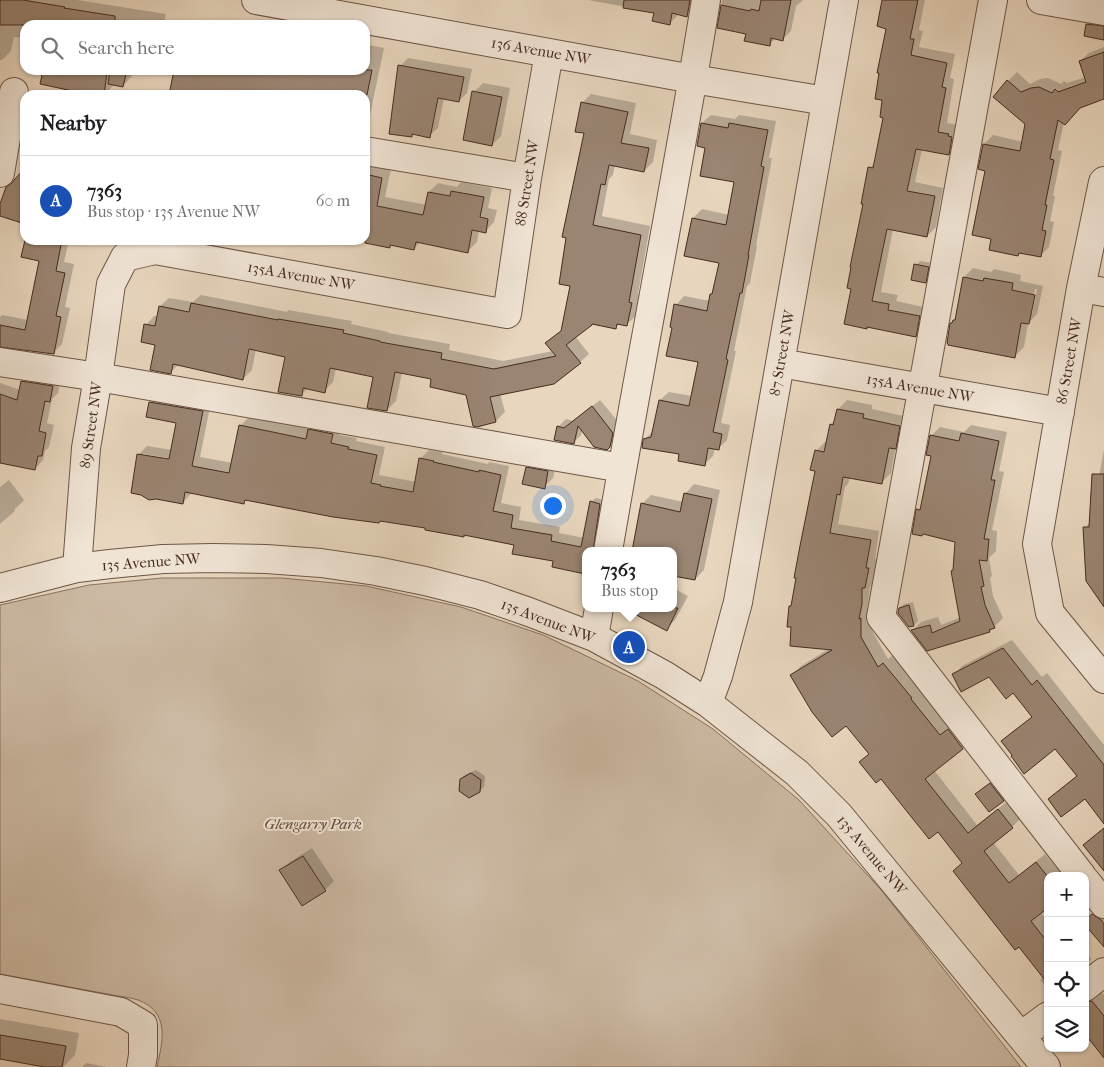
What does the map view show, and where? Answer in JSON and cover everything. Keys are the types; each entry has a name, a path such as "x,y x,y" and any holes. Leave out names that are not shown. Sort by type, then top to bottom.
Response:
{"street":[{"name":"136 Avenue NW","path":"256,0 367,20"},
{"path":"609,547 706,0"},
{"name":"87 Street NW","path":"708,703 718,676 738,602 844,0"},
{"path":"993,0 881,617 1079,872"},
{"path":"1041,0 1104,11"},
{"name":"136 Avenue NW","path":"370,21 826,101"},
{"name":"88 Street NW","path":"507,314 527,178 549,53"},
{"path":"0,173 16,92"},
{"path":"370,152 527,178"},
{"name":"86 Street NW","path":"1104,181 1093,290 1060,412 1037,544 1050,613 1104,679"},
{"name":"135A Avenue NW","path":"111,284 124,257 155,250 507,314"},
{"name":"89 Street NW","path":"77,568 86,448 111,284"},
{"path":"0,362 98,377 622,468"},
{"name":"135A Avenue NW","path":"780,363 1060,412"},
{"name":"135 Avenue NW","path":"0,588 77,568 163,559 266,559 321,563 386,573 480,594 594,637 664,675 708,703 796,773 839,815 1046,1067"},
{"path":"594,637 597,612"},
{"path":"1089,885 1104,904"},
{"path":"1089,983 1104,972"},
{"path":"0,988 121,1012 143,1026 141,1067"},
{"path":"1021,1036 1044,1019"}],"green space":[{"name":"Glengarry Park","path":"162,578 282,578 366,586 461,607 543,635 638,681 713,729 799,800 882,891 1021,1067 157,1067 162,1028 160,1019 148,1005 131,998 0,974 0,605 89,585"}],"building":[{"path":"0,0 23,0 115,16 115,20 20,20 20,25 0,25"},
{"path":"624,0 690,0 687,17 672,13 670,25 652,21 654,13 623,8"},
{"path":"761,0 791,0 783,41 771,38 770,46 744,41 746,34 717,28 721,5 759,11"},
{"path":"882,0 918,0 910,39 914,39 911,55 947,63 942,87 946,88 938,132 949,134 948,136 952,137 949,155 916,149 907,191 935,196 927,237 887,229 872,301 889,304 888,310 920,316 916,337 844,324 851,289 847,288 850,267 863,204 861,204 868,167 873,168 883,118 880,117 882,100 875,99 879,73 877,73 886,29 877,26"},
{"path":"1086,24 1104,26 1104,40 1084,36"},
{"path":"1104,52 1104,99 1080,108 1065,125 1058,120 1050,159 1054,160 1045,205 1047,205 1042,230 1046,231 1041,257 1019,253 1018,256 989,250 991,239 972,235 985,171 978,169 983,144 1020,151 1025,124 993,97 1007,80 1021,92 1039,87 1052,93 1055,89 1058,92 1086,82 1079,61"},
{"path":"398,65 464,77 459,102 438,98 430,138 412,134 412,137 389,134"},
{"path":"370,70 372,70 368,90 170,90 173,75 370,75"},
{"path":"42,75 107,75 105,90 68,90 40,84"},
{"path":"109,75 126,75 123,87 108,84"},
{"path":"472,91 502,97 492,146 463,140"},
{"path":"581,102 628,112 621,143 649,148 644,172 609,165 605,185 601,184 593,225 641,235 629,302 632,303 627,326 617,324 616,329 592,324 566,345 581,363 554,384 490,397 496,422 477,427 473,426 466,395 430,387 431,379 395,372 387,411 367,408 373,377 330,368 325,393 303,388 302,396 278,392 285,357 249,349 243,380 173,364 171,374 150,370 155,345 141,342 144,324 155,326 159,306 189,312 191,303 278,320 344,330 343,333 380,342 442,353 441,359 494,369 556,356 545,343 561,331 570,286 559,284 566,238 562,237 584,133 575,132"},
{"path":"701,123 728,128 729,123 768,130 761,166 764,167 749,255 726,359 728,360 713,432 722,434 719,450 708,448 705,466 678,461 679,454 642,448 643,439 651,437 659,400 689,406 698,362 666,356 672,328 670,327 674,304 707,311 719,263 684,256 692,218 726,225 734,182 700,176 705,148 697,146"},
{"path":"20,173 20,222 0,216 0,204 6,187"},
{"path":"370,175 382,178 377,206 423,215 428,192 450,196 451,191 484,197 480,217 488,219 486,233 472,230 468,253 416,242 414,250 390,245 390,248 370,244"},
{"path":"24,245 61,245 56,271 65,273 56,316 61,317 54,354 0,347 0,325 25,330 39,261 21,257"},
{"path":"914,264 929,267 926,283 911,280"},
{"path":"963,277 983,281 984,278 1013,283 1012,290 1035,295 1029,324 1021,323 1015,358 948,345 950,323 955,320"},
{"path":"21,381 53,386 50,402 45,401 39,431 46,433 42,456 38,456 35,470 0,463 0,394 17,400"},
{"path":"149,402 203,411 192,466 229,473 239,425 306,439 308,429 333,434 331,443 349,447 348,449 377,455 371,483 380,486 413,492 419,458 479,472 479,470 501,475 493,511 513,515 511,528 552,535 551,541 581,547 590,501 600,504 594,547 582,547 582,573 552,567 553,561 512,554 514,545 464,535 464,537 425,530 425,528 380,521 379,523 333,517 245,500 244,504 185,492 183,504 156,499 149,500 141,495 131,493 137,454 169,459 176,423 146,417"},
{"path":"592,406 613,433 610,447 607,450 594,447 578,426 574,444 554,440 557,426 564,428"},
{"path":"837,409 864,414 863,418 900,426 896,449 889,448 882,484 843,477 840,495 837,494 830,533 871,540 866,568 869,568 865,588 862,588 862,604 859,619 861,618 861,637 878,667 883,663 940,735 948,729 963,749 925,779 968,833 998,809 1013,828 984,851 1009,883 1036,862 1044,872 1044,911 1031,921 1044,938 1044,979 1019,947 1015,950 953,871 962,863 938,832 929,839 881,779 876,783 859,762 869,754 846,726 832,737 812,712 790,675 832,650 790,646 791,627 787,627 789,606 791,606 796,578 794,578 815,471 810,470 815,450 824,452 830,424 833,425"},
{"path":"961,433 999,441 991,480 995,480 984,539 989,539 987,561 979,560 984,586 981,587 985,605 995,628 989,630 990,632 927,651 911,630 930,625 932,633 960,621 951,571 953,570 955,542 923,534 922,536 912,534 916,509 920,510 931,456 926,455 930,435 959,441"},
{"path":"526,467 548,471 545,489 522,484"},
{"path":"1092,474 1104,474 1104,607 1086,581 1083,527 1089,527"},
{"path":"684,493 712,499 695,580 677,577 677,547 633,547 641,503 680,512"},
{"path":"909,605 914,626 909,627 898,613 899,608"},
{"path":"631,612 676,612 667,631"},
{"path":"1003,648 1032,685 1037,680 1104,765 1104,824 1085,799 1061,817 1048,799 1077,776 1055,749 1024,774 1011,756 1001,741 1032,717 1013,693 1006,699 989,677 961,692 952,674"},
{"path":"471,773 481,780 480,792 469,798 459,791 460,779"},
{"path":"990,783 1004,801 989,812 975,794"},
{"path":"1104,828 1104,871 1083,845"},
{"path":"303,856 326,891 302,906 279,870"},
{"path":"1092,914 1104,924 1104,947 1089,930 1089,917"},
{"path":"1089,1001 1092,1001 1104,1016 1104,1058 1089,1039"},
{"path":"0,1035 66,1046 62,1067 44,1067 0,1059"}],"place":[{"name":"7363","path":"629,647"}]}
